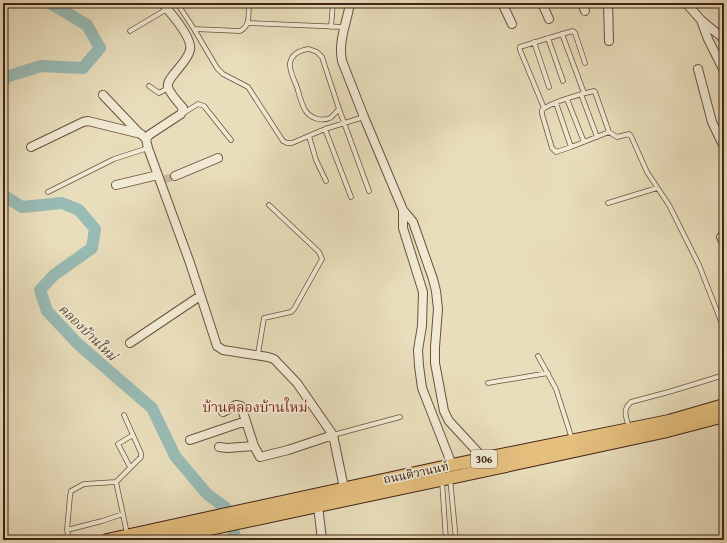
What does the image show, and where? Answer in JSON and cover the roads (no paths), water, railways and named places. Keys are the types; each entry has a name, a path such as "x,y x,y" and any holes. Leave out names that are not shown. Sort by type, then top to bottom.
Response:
{"main road":[{"name":"ถนนติวานนท์","path":"107,540 128,535 208,524 245,516 344,488 670,421 724,405"},
{"name":"ถนนติวานนท์","path":"245,516 318,506 663,432 724,416"},
{"name":"ถนนติวานนท์","path":"158,540 208,524"}],"street":[{"path":"350,3 340,52 342,61 403,210 413,222 435,285 438,309 435,363 444,411 449,421 484,459"},
{"path":"502,3 512,24"},
{"path":"542,3 549,19"},
{"path":"582,3 585,11"},
{"path":"608,3 609,41"},
{"path":"686,3 701,20 724,39"},
{"path":"31,147 88,121 143,137 149,135 181,114 183,108 168,87 170,79 187,56 190,49 190,41 165,6"},
{"path":"701,20 724,71"},
{"path":"698,69 712,122 724,147"},
{"path":"103,95 143,137 148,148 190,263 217,346 223,350 258,354 274,360 297,383 333,435 344,488"},
{"path":"175,176 218,158"},
{"path":"116,185 160,178"},
{"path":"403,210 403,228 423,292 422,326 418,350 422,388 452,465"},
{"path":"130,343 200,296"},
{"path":"223,412 240,405 243,409 254,446 260,457 288,450 333,435"},
{"path":"432,414 444,411"},
{"path":"190,440 246,421"},
{"path":"219,447 227,448 254,446"},
{"path":"318,506 322,540"}],"lane":[{"path":"177,3 217,68 223,74 248,87 283,141 287,143 292,142 325,129 364,117"},
{"path":"194,29 240,31 246,27 248,23 249,3"},
{"path":"331,27 333,3"},
{"path":"130,31 165,6"},
{"path":"248,23 344,27"},
{"path":"585,63 573,31 522,46 520,50 544,108 542,114 552,148 556,152 609,132"},
{"path":"562,34 597,137"},
{"path":"548,38 563,81"},
{"path":"534,42 550,87"},
{"path":"339,109 331,118 325,120 311,117 305,111 291,71 290,63 293,56 300,50 309,49 317,52 322,58 339,109 344,124 369,191"},
{"path":"149,86 159,93 168,87"},
{"path":"544,108 594,91 609,132 617,137 629,134 631,136 647,172 669,205 699,265 724,329"},
{"path":"568,99 584,142"},
{"path":"556,103 571,147"},
{"path":"181,114 198,104 204,106 231,140"},
{"path":"331,118 335,127"},
{"path":"325,129 351,197"},
{"path":"308,136 316,160 326,182"},
{"path":"48,192 114,160 148,148"},
{"path":"608,203 658,188"},
{"path":"258,354 264,318 291,312 294,309 322,259 319,252 269,205"},
{"path":"538,356 556,389 573,441"},
{"path":"488,383 548,373"},
{"path":"630,429 625,410 626,406 630,402 724,375"},
{"path":"69,540 67,530 71,491 84,484 116,482 139,459 141,455 124,415"},
{"path":"333,435 400,417"},
{"path":"130,467 118,444 133,435"},
{"path":"446,479 446,540"},
{"path":"446,479 456,540"},
{"path":"116,482 128,535"},
{"path":"67,530 123,514"}],"waterway":[{"name":"คลองบ้านใหม่","path":"3,82 6,77 41,66 83,68 100,48 87,25 50,3"},
{"name":"คลองบ้านใหม่","path":"3,195 22,207 62,203 79,210 95,229 92,248 54,275 40,290 47,311 78,344 152,408 175,456 207,494 226,508 236,540"}],"tunnel":[{"path":"163,180 175,176"}],"district":[{"name":"บ้านคลองบ้านใหม่","path":"255,407"}]}
